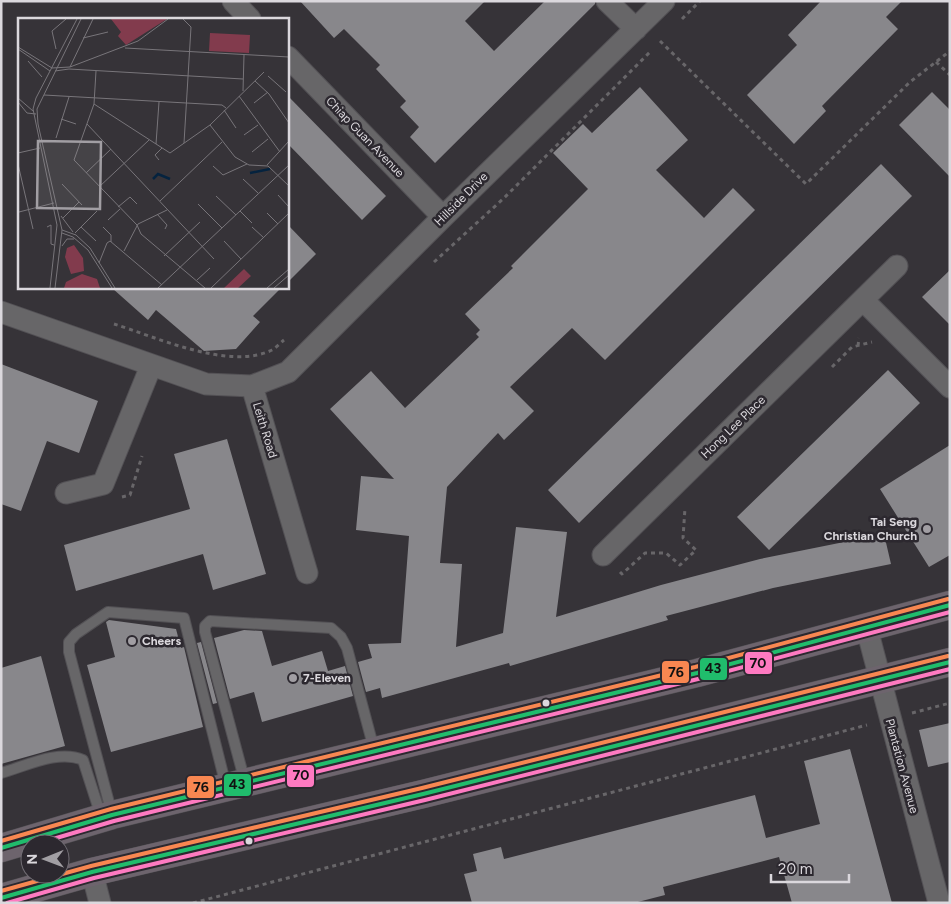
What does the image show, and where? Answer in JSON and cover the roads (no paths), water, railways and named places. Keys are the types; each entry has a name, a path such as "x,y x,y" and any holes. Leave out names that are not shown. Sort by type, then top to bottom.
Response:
{"main road":[{"path":"1,848 107,817 669,680 867,629 950,605"},
{"path":"1,898 92,872 423,794 950,662"}],"street":[{"path":"233,1 249,18"},
{"path":"607,1 636,28"},
{"name":"Hillside Drive","path":"252,386 288,372 664,1"},
{"name":"Chiap Guan Avenue","path":"289,58 443,217"},
{"name":"Hong Lee Place","path":"603,555 897,266"},
{"path":"863,300 950,387"},
{"name":"Leith Road","path":"1,312 206,384 252,386 307,573"},
{"path":"66,493 103,484 151,366"},
{"name":"Plantation Avenue","path":"867,629 939,903"},
{"path":"92,872 100,903"}],"lane":[{"path":"107,817 69,652 69,642 76,634 108,612 184,618 236,785"},
{"path":"236,785 205,632 205,626 210,621 330,628 341,637 347,648 374,752"},
{"path":"1,773 62,756 73,756 83,760 107,817"}],"place":[{"name":"Tai Seng Christian Church","path":"927,529"},
{"name":"Cheers","path":"132,641"},
{"name":"7-Eleven","path":"293,678"}]}
